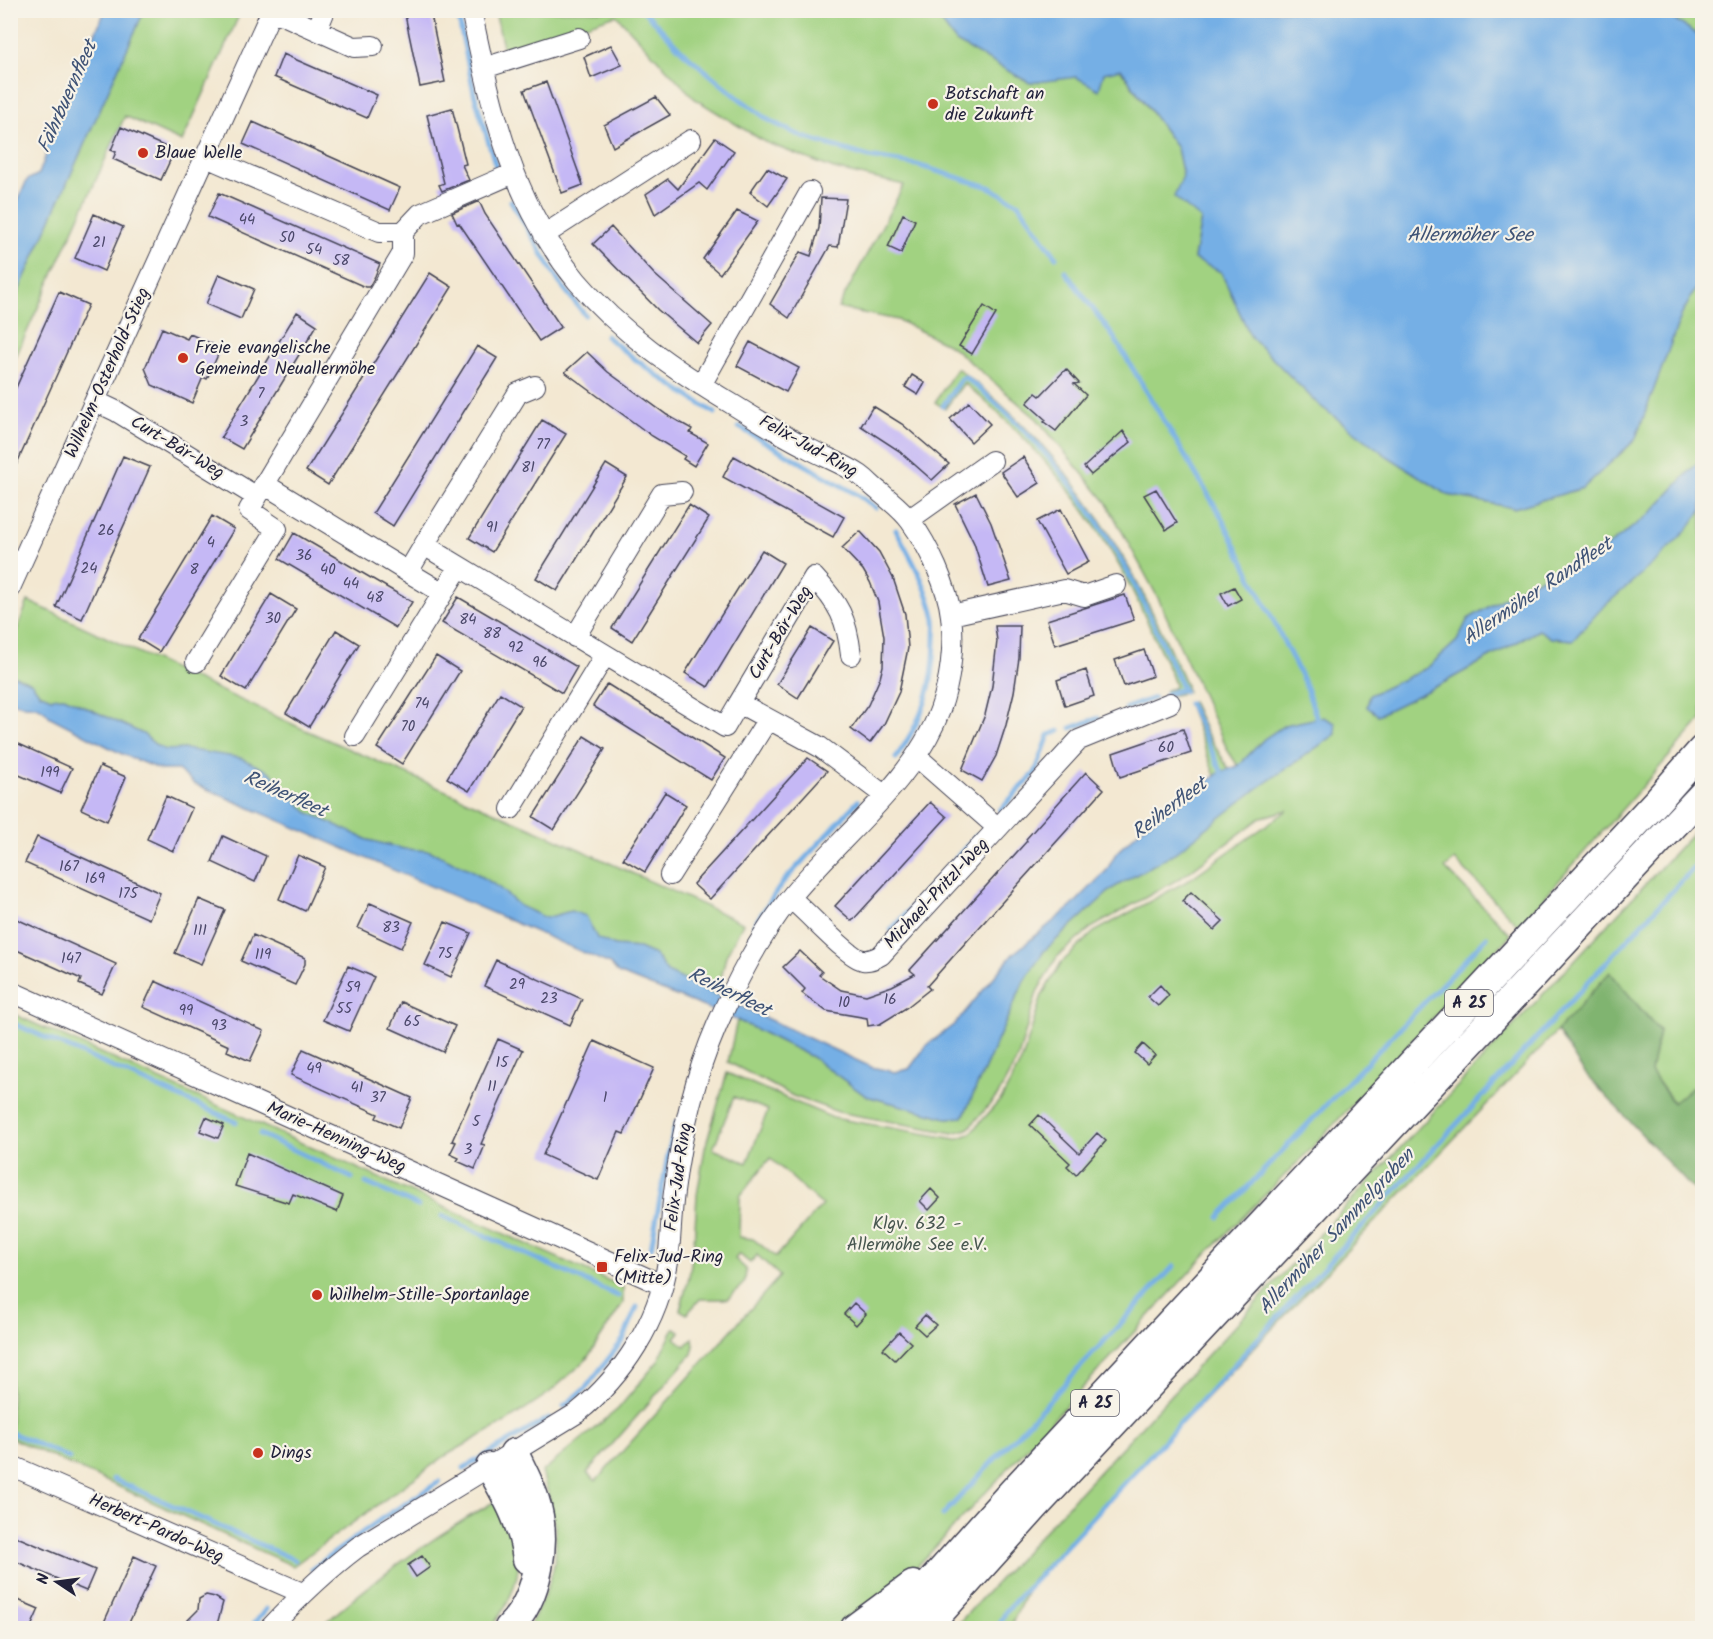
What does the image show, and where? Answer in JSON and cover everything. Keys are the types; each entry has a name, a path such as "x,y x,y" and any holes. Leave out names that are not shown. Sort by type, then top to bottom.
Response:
{"highway":[{"name":"A 25","path":"926,1629 1013,1491 1702,750"},
{"name":"A 25","path":"890,1629 1050,1490 1702,795"},
{"path":"502,1460 535,1501 539,1529 535,1578 529,1598 515,1621"},
{"path":"855,1629 968,1561"},
{"path":"952,1629 968,1561"}],"street":[{"name":"Wilhelm-Osterhold-Stieg","path":"12,581 272,10 354,47 373,46"},
{"path":"317,30 326,10"},
{"name":"Felix-Jud-Ring","path":"270,1629 303,1593 358,1547 562,1423 597,1397 620,1368 645,1331 656,1308 668,1262 674,1195 689,1109 704,1056 735,985 757,945 790,898 884,795 916,756 939,711 951,662 951,615 936,564 910,519 861,475 801,445 700,385 656,355 610,316 576,280 544,234 514,173 499,132 471,10"},
{"path":"484,68 579,38"},
{"path":"544,234 691,140"},
{"path":"206,157 379,232 403,231 420,214 514,173"},
{"path":"700,385 810,192"},
{"path":"277,529 249,510 403,253 403,231"},
{"path":"408,572 518,393 535,386"},
{"name":"Curt-Bär-Weg","path":"95,401 260,491 293,502 442,593"},
{"path":"910,519 992,461"},
{"path":"575,637 662,494 682,492"},
{"path":"196,662 293,502"},
{"path":"424,545 752,744"},
{"path":"355,736 459,567"},
{"name":"Curt-Bär-Weg","path":"725,728 814,577 841,610 851,655"},
{"path":"951,615 1064,590 1084,596 1116,585"},
{"path":"511,809 605,655"},
{"path":"739,703 820,747 884,795"},
{"name":"Michael-Pritzl-Weg","path":"790,898 807,911 849,954 864,960 874,959 881,955 1079,740 1170,703"},
{"path":"670,875 768,719"},
{"name":"Michael-Pritzl-Weg","path":"916,756 998,828"},
{"name":"Marie-Henning-Weg","path":"10,991 662,1286"},
{"name":"Herbert-Pardo-Weg","path":"10,1465 303,1593"}],"green space":[{"path":"144,11 241,11 182,142 125,116 11,367 11,308"},
{"name":"Klgv. 632 - Allermöhe See e.V.","path":"495,11 916,11 937,16 956,42 1030,83 1120,69 1177,148 1183,176 1201,219 1194,258 1221,272 1251,337 1319,405 1387,456 1448,495 1514,508 1583,488 1635,440 1681,316 1702,277 1702,455 1698,462 1651,513 1595,556 1531,582 1468,619 1457,641 1427,668 1370,695 1367,707 1378,715 1443,683 1539,630 1551,638 1573,640 1601,608 1667,549 1702,510 1702,719 1519,926 1455,860 1445,868 1511,935 1307,1153 1211,1249 902,1583 846,1628 528,1628 548,1587 556,1552 553,1516 542,1472 618,1409 658,1361 674,1328 680,1332 675,1338 685,1346 693,1338 692,1354 587,1473 596,1481 780,1276 757,1255 750,1263 739,1254 735,1259 746,1269 745,1282 728,1299 700,1299 687,1314 680,1310 689,1277 697,1195 705,1148 727,1073 833,1118 956,1139 970,1134 1002,1098 1022,1060 1042,995 1061,963 1094,932 1187,881 1288,810 1262,817 1182,877 1091,928 1057,957 1037,992 1018,1058 998,1095 968,1129 953,1133 838,1112 793,1096 728,1062 737,1020 812,1057 866,1096 947,1118 963,1117 1024,981 1044,951 1113,888 1176,852 1258,788 1336,734 1323,717 1285,725 1264,739 1238,766 1228,751 1158,598 1106,502 1037,419 951,346 898,320 838,308 904,185 834,169 765,142 695,99 616,15 504,52","holes":["734,1097 768,1110 747,1163 713,1149","770,1158 822,1205 776,1257 753,1239 739,1237 740,1196"]},
{"path":"1659,11 1702,11 1702,37"},
{"path":"957,368 998,401 1034,436 1094,510 1119,551 1165,638 1187,692 1165,697 1166,690 1174,688 1175,685 1134,593 1105,541 1070,491 1009,423 964,383 945,409 935,402"},
{"path":"28,601 303,729 743,923 726,956 717,996 667,972 655,955 639,948 615,946 597,938 571,911 546,918 520,906 498,887 473,871 430,851 404,849 368,840 307,812 270,772 185,749 166,751 143,734 64,697 51,698 39,693 32,683 11,674 11,640"},
{"path":"1192,701 1206,732 1229,769 1215,776 1188,704"},
{"path":"1702,823 1702,1093 1691,1089 1674,1103 1651,1072 1659,1030 1610,973 1032,1580 1010,1628 954,1628"},
{"path":"1610,972 1659,1031 1651,1072 1673,1103 1691,1088 1702,1093 1702,1199 1583,1071 1557,1031"},
{"name":"Wilhelm-Stille-Sportanlage","path":"11,1013 623,1287 623,1303 586,1360 549,1393 507,1421 445,1456 293,1566 11,1438"},
{"path":"499,1499 516,1541 518,1569 508,1601 490,1628 320,1628 406,1559"}],"water":[{"name":"Allermöher See","path":"1659,10 1702,37 1702,277 1681,316 1635,440 1583,488 1514,508 1448,495 1387,456 1319,405 1251,337 1221,272 1194,259 1201,219 1174,197 1183,176 1177,148 1121,69 1104,73 1099,90 1076,77 1030,83 956,42 937,16 916,11"},
{"name":"Fährbuernfleet","path":"105,11 144,11 11,308 11,216 27,180 39,174 46,155 45,146"},
{"name":"Allermöher Randfleet","path":"1702,455 1702,510 1687,530 1600,610 1573,640 1551,638 1539,630 1443,683 1378,715 1367,707 1370,695 1427,668 1457,641 1468,619 1531,582 1595,556 1651,513"},
{"name":"Reiherfleet","path":"10,674 32,683 39,693 51,698 64,697 143,734 157,746 166,750 185,749 241,758 270,772 307,812 368,840 404,849 430,851 473,871 498,887 520,906 546,918 571,911 586,916 597,938 615,946 639,948 655,955 667,972 871,1067 895,1072 909,1069 926,1046 956,1023 1013,954 1072,906 1107,870 1116,853 1145,825 1192,794 1220,772 1238,766 1264,739 1285,725 1323,717 1335,723 1336,734 1258,788 1176,852 1113,888 1044,951 1024,981 963,1117 947,1118 866,1096 812,1057 737,1020 618,973 610,964 195,784 178,770 161,770 122,754 50,717 41,708 11,701"}],"building":[{"path":"404,10 430,10 445,82 420,87"},
{"path":"611,45 622,65 591,78 584,57"},
{"path":"283,54 377,95 367,118 274,77"},
{"path":"546,82 583,185 562,193 524,90"},
{"path":"656,97 670,115 613,147 604,125"},
{"path":"452,108 466,164 462,165 469,180 442,191 439,185 444,183 427,115"},
{"path":"253,122 400,188 390,210 243,144"},
{"name":"Blaue Welle","path":"121,127 168,148 167,151 173,154 161,180 113,159 116,152 111,150"},
{"path":"715,138 734,151 707,190 699,183 655,214 646,194 668,179 678,189"},
{"path":"767,168 787,179 768,206 750,192"},
{"path":"219,193 380,264 369,287 208,217"},
{"path":"821,198 846,199 838,247 830,246 789,318 770,304 800,252 811,256 819,228"},
{"path":"479,201 485,214 561,327 539,341 459,223 457,224 452,213"},
{"path":"737,211 758,221 720,274 703,259"},
{"path":"94,214 123,227 104,271 75,258"},
{"path":"903,214 915,220 901,253 888,247"},
{"path":"611,227 654,274 712,325 697,343 658,310 593,244"},
{"path":"430,273 452,287 328,485 306,471"},
{"path":"219,274 254,289 241,319 206,304"},
{"path":"59,292 88,305 10,479 10,401"},
{"path":"984,306 996,314 972,354 959,346"},
{"path":"297,312 317,325 242,449 221,437"},
{"name":"Freie evangelische Gemeinde Neuallermöhe","path":"162,328 187,339 190,334 221,348 207,379 203,377 192,403 152,385 145,368"},
{"path":"750,342 799,368 786,392 737,366"},
{"path":"477,346 497,358 393,526 373,513"},
{"path":"587,352 608,372 667,415 692,429 690,433 708,443 694,466 683,459 685,456 652,436 565,372"},
{"path":"1066,369 1079,383 1074,384 1086,395 1056,431 1044,422 1046,420 1027,403 1036,393 1040,396"},
{"path":"912,375 925,383 918,395 905,387"},
{"path":"969,402 990,424 971,442 950,419"},
{"path":"873,406 902,424 949,464 932,480 898,450 861,426"},
{"path":"542,420 566,434 492,552 469,538"},
{"path":"1123,431 1131,442 1091,475 1084,467"},
{"path":"123,456 150,467 82,619 56,607"},
{"path":"734,456 844,517 833,537 723,477"},
{"path":"1023,457 1040,483 1018,497 1001,472"},
{"path":"606,464 627,477 557,591 536,578"},
{"path":"1156,489 1177,523 1166,530 1144,495"},
{"path":"976,493 991,523 1011,581 988,587 974,543 955,504"},
{"path":"689,505 709,518 632,641 612,628"},
{"path":"1061,509 1089,562 1066,574 1037,521"},
{"path":"212,516 234,529 159,652 138,639"},
{"path":"860,531 879,552 893,578 905,614 908,648 899,692 884,724 870,743 851,729 868,705 880,678 883,666 884,637 878,602 870,582 863,570 842,548"},
{"path":"294,533 412,602 396,628 279,559"},
{"path":"762,550 783,563 708,687 685,673"},
{"path":"1234,587 1241,599 1228,606 1221,593"},
{"path":"271,594 296,609 246,691 221,676"},
{"path":"1125,595 1134,620 1055,645 1047,620"},
{"path":"458,597 577,667 562,693 442,623"},
{"path":"995,626 1020,626 1019,658 1006,725 996,756 982,781 962,770 985,715 992,686 997,641"},
{"path":"812,628 833,641 798,698 777,684"},
{"path":"336,630 359,644 309,727 286,713"},
{"path":"1144,650 1153,676 1124,686 1115,660"},
{"path":"436,656 460,671 402,764 377,748"},
{"path":"1086,670 1094,696 1065,706 1057,680"},
{"path":"607,684 725,758 711,780 593,706"},
{"path":"500,693 521,706 469,791 447,778"},
{"path":"1183,729 1191,753 1120,777 1113,753"},
{"path":"584,736 605,749 554,830 533,817"},
{"path":"10,740 72,768 60,793 10,771"},
{"path":"808,758 827,771 710,899 693,884"},
{"path":"100,766 126,777 107,821 81,809"},
{"path":"1086,772 1104,789 927,986 930,989 906,1008 880,1024 868,1026 867,1018 826,1011 802,993 805,989 783,967 800,951 822,972 819,975 841,990 866,995 892,986 915,974 910,970"},
{"path":"665,792 686,805 645,872 623,859"},
{"path":"166,796 192,808 173,851 147,839"},
{"path":"930,802 947,817 852,921 835,906"},
{"path":"223,836 266,856 255,882 212,862"},
{"path":"37,837 160,893 149,919 25,863"},
{"path":"298,855 325,867 305,911 279,899"},
{"path":"1191,892 1223,921 1214,930 1182,901"},
{"path":"199,899 225,910 201,964 175,953"},
{"path":"370,903 413,922 401,948 358,928"},
{"path":"10,916 116,964 102,994 79,984 81,979 10,947"},
{"path":"445,922 471,933 451,977 425,965"},
{"path":"253,935 305,958 305,964 295,985 241,961"},
{"path":"496,960 582,999 570,1025 484,986"},
{"path":"348,966 374,977 349,1031 323,1020"},
{"path":"155,981 264,1031 250,1061 227,1051 229,1046 143,1007"},
{"path":"1160,985 1169,995 1158,1006 1148,997"},
{"path":"401,1002 455,1026 443,1052 390,1028"},
{"path":"498,1039 523,1050 481,1144 485,1145 475,1169 457,1161 459,1158 450,1154 456,1142 452,1141"},
{"path":"594,1041 654,1068 624,1134 619,1132 598,1180 543,1155"},
{"path":"1143,1044 1155,1055 1147,1064 1135,1053"},
{"path":"303,1049 412,1098 399,1128 376,1118 378,1114 291,1075"},
{"path":"1039,1115 1079,1153 1097,1133 1106,1141 1076,1175 1067,1166 1070,1163 1030,1125"},
{"path":"206,1117 224,1125 218,1138 200,1131"},
{"path":"247,1153 343,1196 337,1212 293,1194 289,1203 235,1186"},
{"path":"931,1189 940,1198 929,1210 920,1201"},
{"path":"854,1303 866,1314 856,1325 844,1314"},
{"path":"925,1315 936,1325 925,1335 915,1326"},
{"path":"899,1332 911,1343 895,1360 883,1349"},
{"path":"10,1534 95,1570 86,1591 10,1559"},
{"path":"134,1556 156,1566 126,1629 101,1629"},
{"path":"422,1556 430,1567 416,1577 408,1565"},
{"path":"206,1595 223,1602 218,1621 212,1629 179,1629 198,1610 199,1599"},
{"path":"18,1600 39,1609 30,1629 10,1629 10,1617"}],"waterway":[{"path":"457,10 474,93 496,167"},
{"path":"643,10 683,52 770,121 803,137 869,157 917,165 989,187 1019,204 1056,257"},
{"path":"511,201 559,282 585,315"},
{"path":"1065,271 1115,339 1221,516 1304,682 1319,724"},
{"path":"606,336 645,367 715,413"},
{"path":"943,406 961,379 965,377 1010,417 1052,461 1089,509 1121,560 1184,691"},
{"path":"739,427 856,494 876,508"},
{"path":"896,530 924,584 935,619 934,659 929,689 920,717 896,758"},
{"path":"1166,694 1183,689"},
{"path":"1126,708 1154,698"},
{"path":"1189,703 1224,777"},
{"path":"1071,728 1098,718"},
{"path":"1000,810 1035,773 1049,735 1059,731"},
{"path":"754,925 784,881 858,801"},
{"path":"891,930 977,835"},
{"name":"Allermöher Sammelgraben","path":"998,1628 1006,1611 1702,859"},
{"path":"1219,1217 1487,937"},
{"path":"10,1022 236,1122"},
{"path":"651,1248 676,1123"},
{"path":"260,1134 352,1178"},
{"path":"366,1183 418,1206"},
{"path":"442,1216 618,1296"},
{"path":"943,1515 1174,1266"},
{"path":"564,1406 585,1389 623,1340 637,1307"},
{"path":"464,1468 549,1418"},
{"path":"10,1432 69,1458"},
{"path":"113,1479 295,1560"},
{"path":"312,1569 384,1517 439,1482"},
{"path":"251,1628 266,1609"}],"place":[{"name":"Botschaft an die Zukunft","path":"933,104"},
{"name":"Blaue Welle","path":"143,153"},
{"name":"Freie evangelische Gemeinde Neuallermöhe","path":"183,358"},
{"name":"Felix-Jud-Ring (Mitte)","path":"602,1267"},
{"name":"Wilhelm-Stille-Sportanlage","path":"317,1295"},
{"name":"Dings","path":"258,1453"}]}
